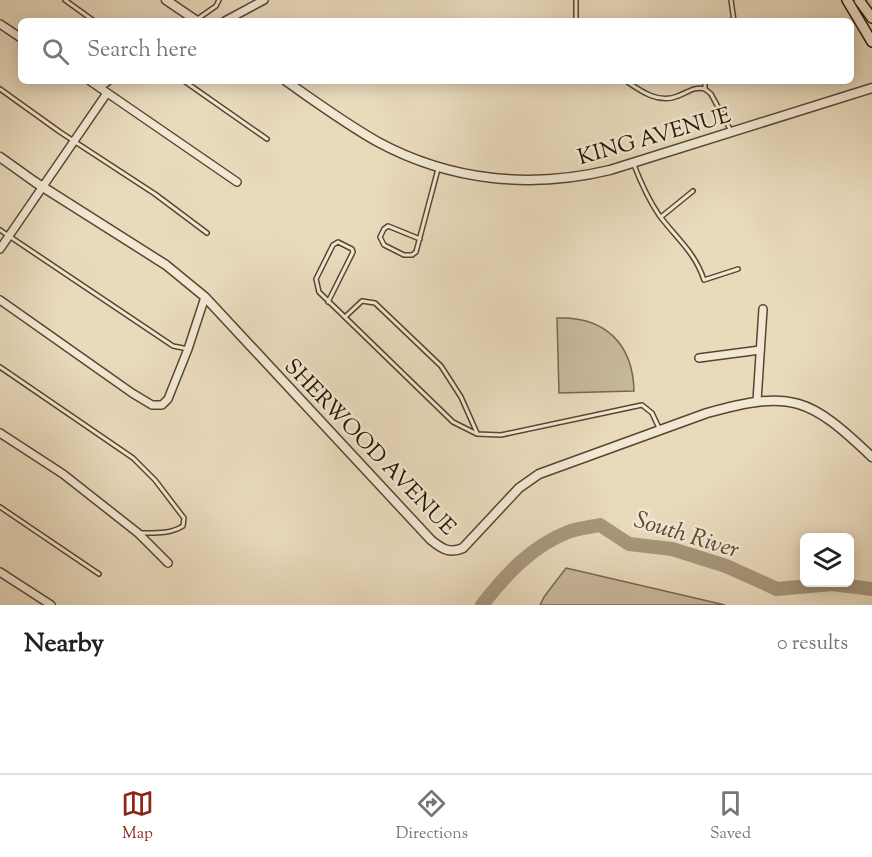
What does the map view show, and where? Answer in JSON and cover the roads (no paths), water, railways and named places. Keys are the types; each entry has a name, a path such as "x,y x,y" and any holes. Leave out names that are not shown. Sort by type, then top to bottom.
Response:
{"main road":[{"path":"847,0 872,42"},
{"path":"859,0 872,18"}],"street":[{"path":"166,0 193,18"},
{"path":"231,18 264,0"},
{"path":"0,24 18,36"},
{"path":"95,84 237,182"},
{"path":"100,87 104,84"},
{"name":"KING AVENUE","path":"291,84 379,142 439,168 496,179 548,180 596,173 633,163 872,88"},
{"path":"0,249 108,93"},
{"name":"SHERWOOD AVENUE","path":"0,157 166,265 205,297 431,540 447,551 464,548 519,488 539,474 707,413 757,401 791,401 812,408 834,422 872,457"},
{"path":"0,300 152,405 162,405 168,399 189,349 205,297"},
{"path":"757,401 763,309"},
{"path":"699,358 760,350"},
{"path":"0,433 63,474 138,533 168,563"},
{"path":"0,572 51,605"}],"lane":[{"path":"64,0 90,18"},
{"path":"199,18 216,6 219,0"},
{"path":"576,0 576,18"},
{"path":"731,0 734,18"},
{"path":"188,84 267,139"},
{"path":"631,84 649,95 662,99 677,96 694,88 705,89 711,94 732,132"},
{"path":"705,84 705,89"},
{"path":"0,89 207,232"},
{"path":"633,163 644,192 698,263 704,280 738,269"},
{"path":"420,239 388,226 380,237 384,245 408,256 416,252 420,239 427,208 439,168"},
{"path":"661,217 693,191"},
{"path":"0,230 173,346 189,349"},
{"path":"328,302 353,252 338,242 333,245 316,279 319,292 328,302 453,422 477,434 501,435 634,405 642,405 649,409 659,430"},
{"path":"345,317 362,301 375,303 441,366 461,397 477,434"},
{"path":"0,367 133,458 155,480 184,518 183,526 174,530 158,534 138,533"},
{"path":"0,507 99,574"}],"waterway":[{"name":"South River","path":"482,605 510,572 531,553 555,538 572,531 600,525 629,544 672,549 726,566 777,589 832,584 872,589"}]}
